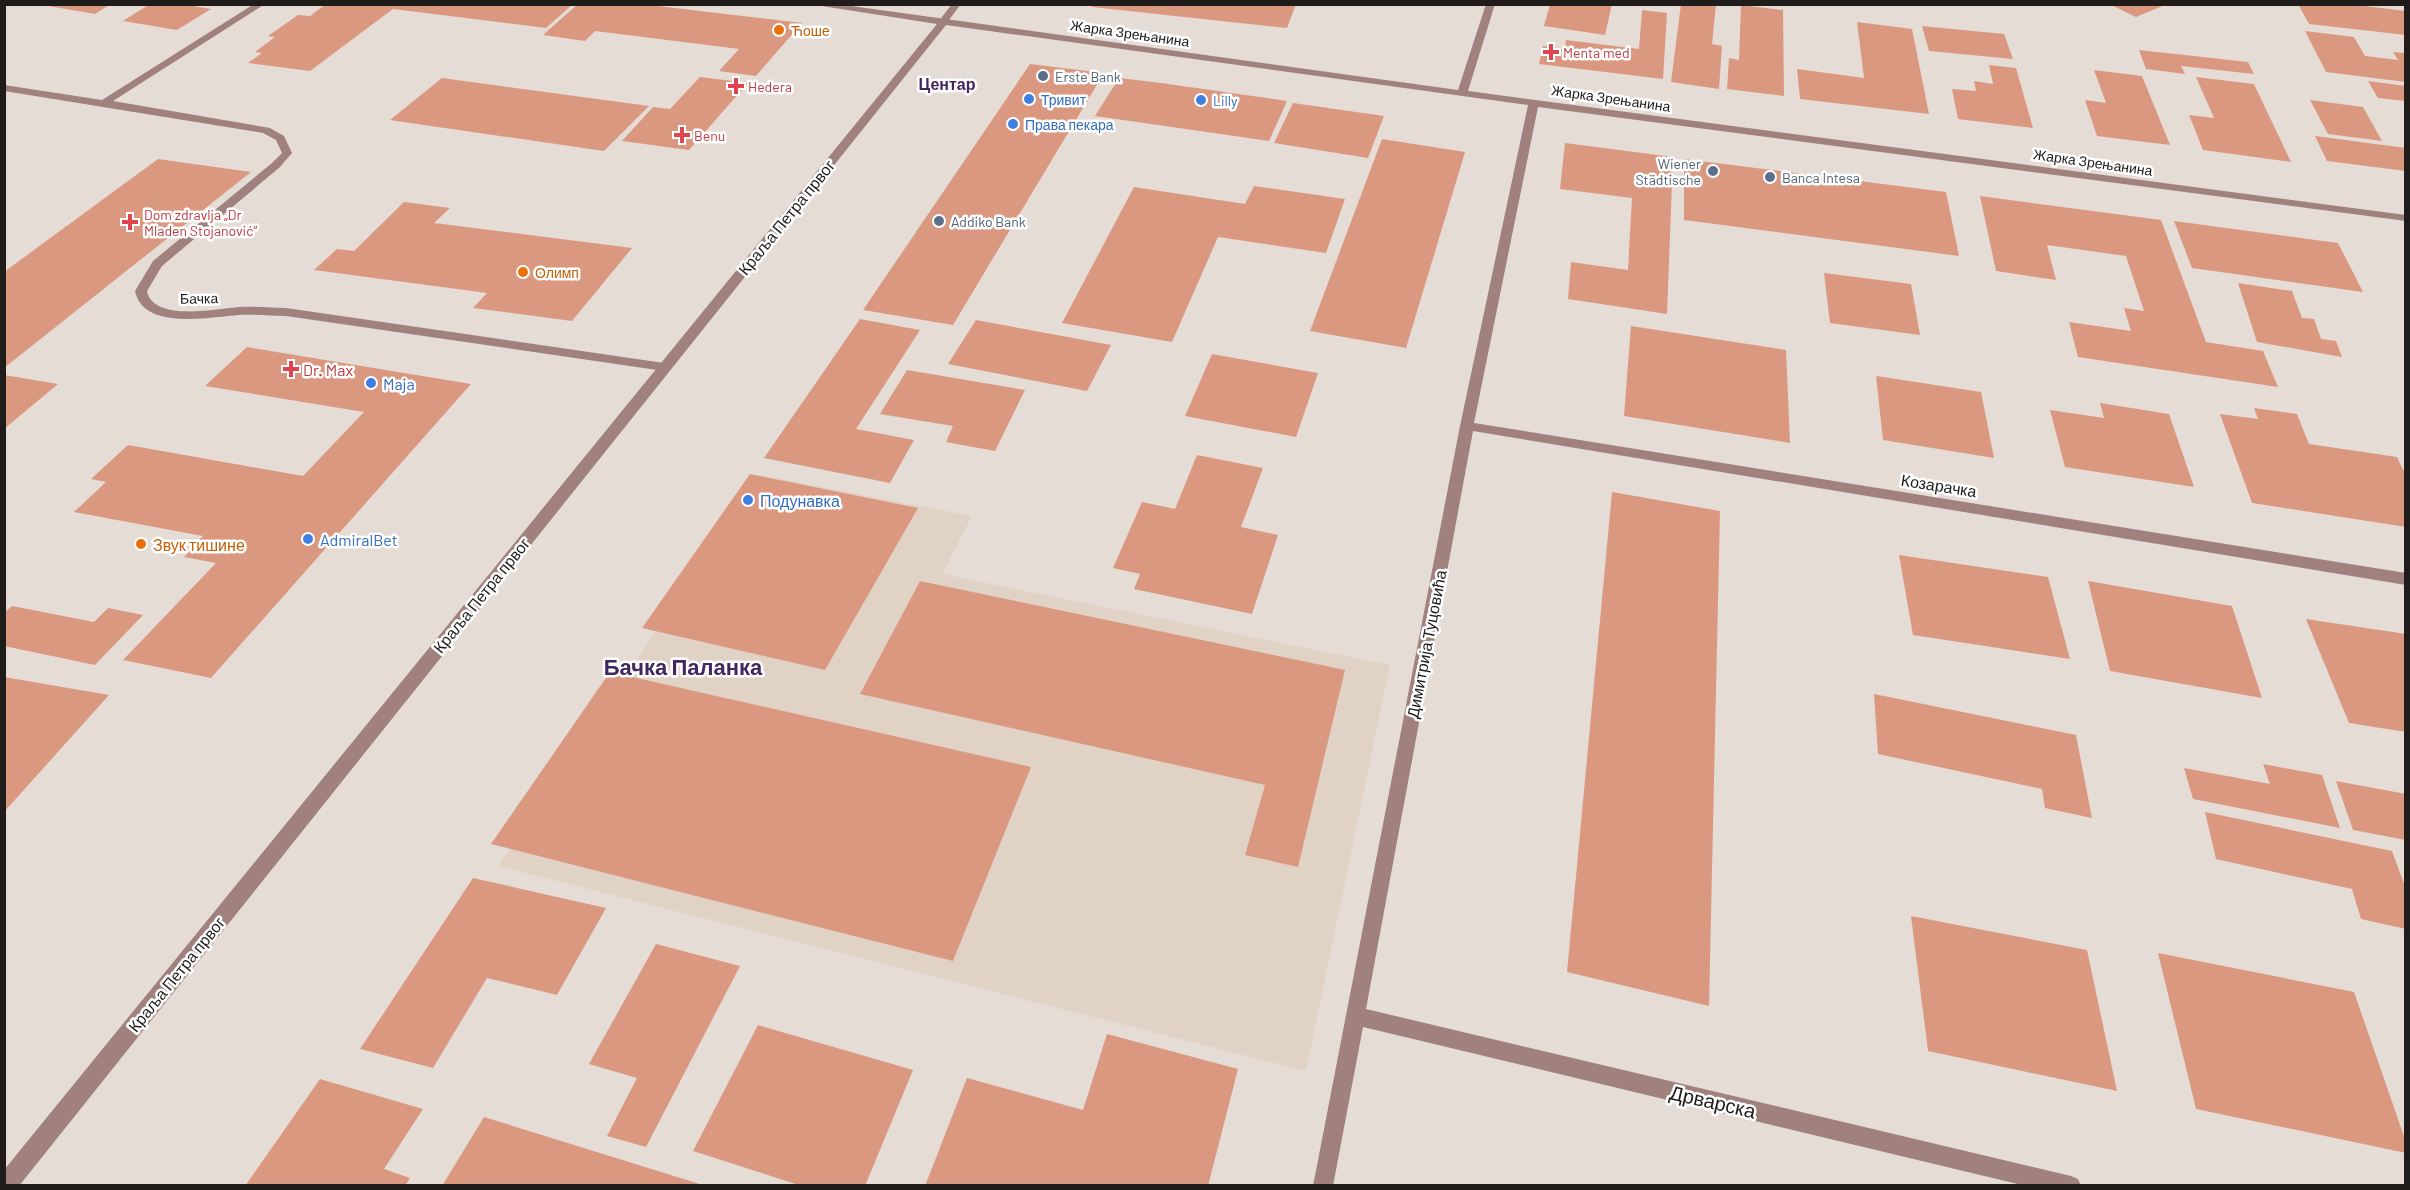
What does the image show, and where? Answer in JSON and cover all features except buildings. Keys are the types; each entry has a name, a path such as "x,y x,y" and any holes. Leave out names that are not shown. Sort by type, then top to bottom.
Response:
{"street":[{"path":"104,104 261,4"},
{"name":"Жарка Зрењанина","path":"813,4 1534,103 2406,218"},
{"name":"Краља Петра првог","path":"5,1185 957,4"},
{"path":"1462,93 1491,4"},
{"name":"Бачка","path":"4,87 266,130 279,135 285,144 287,153 276,165 157,264 141,291 143,302 154,310 191,316 241,311 286,312 664,367"},
{"name":"Димитрија Туцовића","path":"1323,1185 1467,426 1534,103"},
{"name":"Козарачка","path":"1467,426 2406,579"},
{"name":"Дрварска","path":"1356,1016 2071,1185"}],"shaded area":[{"path":"761,475 972,516 942,574 1390,665 1306,1071 498,866"}],"place":[{"name":"Ћоше","path":"779,30"},
{"name":"Menta med","path":"1551,52"},
{"name":"Erste Bank","path":"1043,76"},
{"name":"Hedera","path":"736,86"},
{"name":"Тривит","path":"1029,99"},
{"name":"Lilly","path":"1201,100"},
{"name":"Права пекара","path":"1013,124"},
{"name":"Benu","path":"682,135"},
{"name":"Wiener Städtische","path":"1713,171"},
{"name":"Banca Intesa","path":"1770,177"},
{"name":"Addiko Bank","path":"939,221"},
{"name":"Dom zdravlja „Dr Mladen Stojanović”","path":"130,222"},
{"name":"Олимп","path":"523,272"},
{"name":"Dr. Max","path":"291,369"},
{"name":"Maja","path":"371,383"},
{"name":"Подунавка","path":"748,500"},
{"name":"AdmiralBet","path":"308,539"},
{"name":"Звук тишине","path":"141,544"}],"district":[{"name":"Центар","path":"947,83"},
{"name":"Бачка Паланка","path":"683,666"}]}
